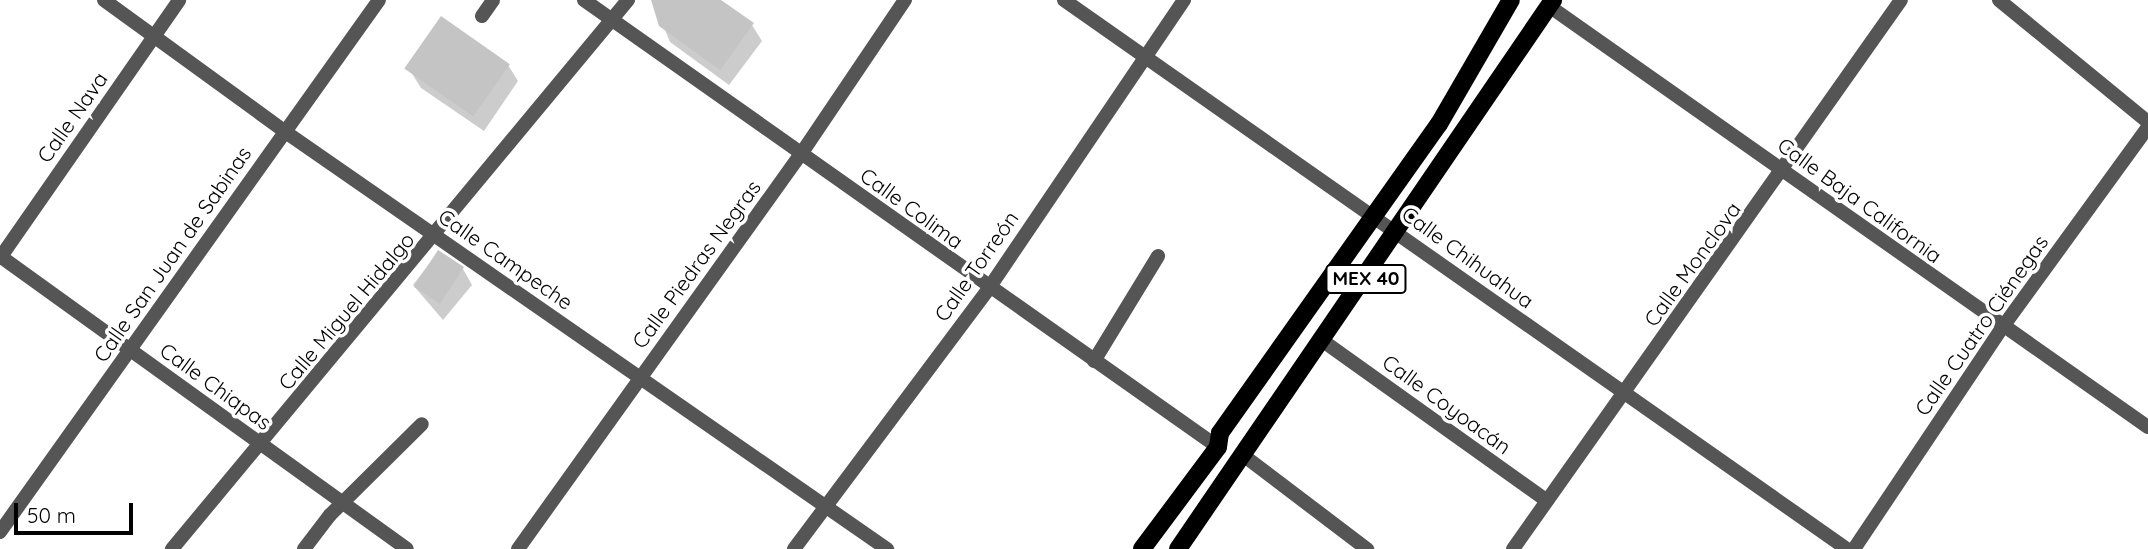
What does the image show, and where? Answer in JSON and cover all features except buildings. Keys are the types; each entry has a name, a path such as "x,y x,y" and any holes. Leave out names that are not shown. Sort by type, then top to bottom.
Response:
{"main road":[{"path":"1551,3 1568,0"},
{"name":"MEX 40","path":"1142,549 1218,447 1220,433 1438,124 1510,1"},
{"name":"MEX 40","path":"1178,549 1398,233 1551,3"}],"street":[{"name":"Calle Campeche","path":"104,0 284,131 887,549"},
{"name":"Calle Nava","path":"0,257 179,0"},
{"name":"Calle San Juan de Sabinas","path":"0,532 379,0"},
{"path":"482,16 493,0"},
{"name":"Calle Colima","path":"584,0 1218,447"},
{"name":"Calle Miguel Hidalgo","path":"172,549 436,236 628,0"},
{"name":"Calle Piedras Negras","path":"518,549 801,155 905,0"},
{"name":"Calle Chihuahua","path":"1065,0 1375,216 1623,395 1847,549"},
{"name":"Calle Torreón","path":"794,549 989,288 1184,0"},
{"name":"Calle Monclova","path":"1513,549 1784,170 1901,0"},
{"path":"1999,0 2148,125"},
{"name":"Calle Baja California","path":"1551,3 2002,328 2148,427"},
{"name":"Calle Cuatro Ciénegas","path":"1854,549 2002,328 2148,125"},
{"path":"1094,361 1158,256"},
{"name":"Calle Chiapas","path":"0,257 407,549"},
{"name":"Calle Coyoacán","path":"1323,341 1547,501"},
{"path":"304,549 341,504 422,424"},
{"path":"1243,455 1367,549"}]}
